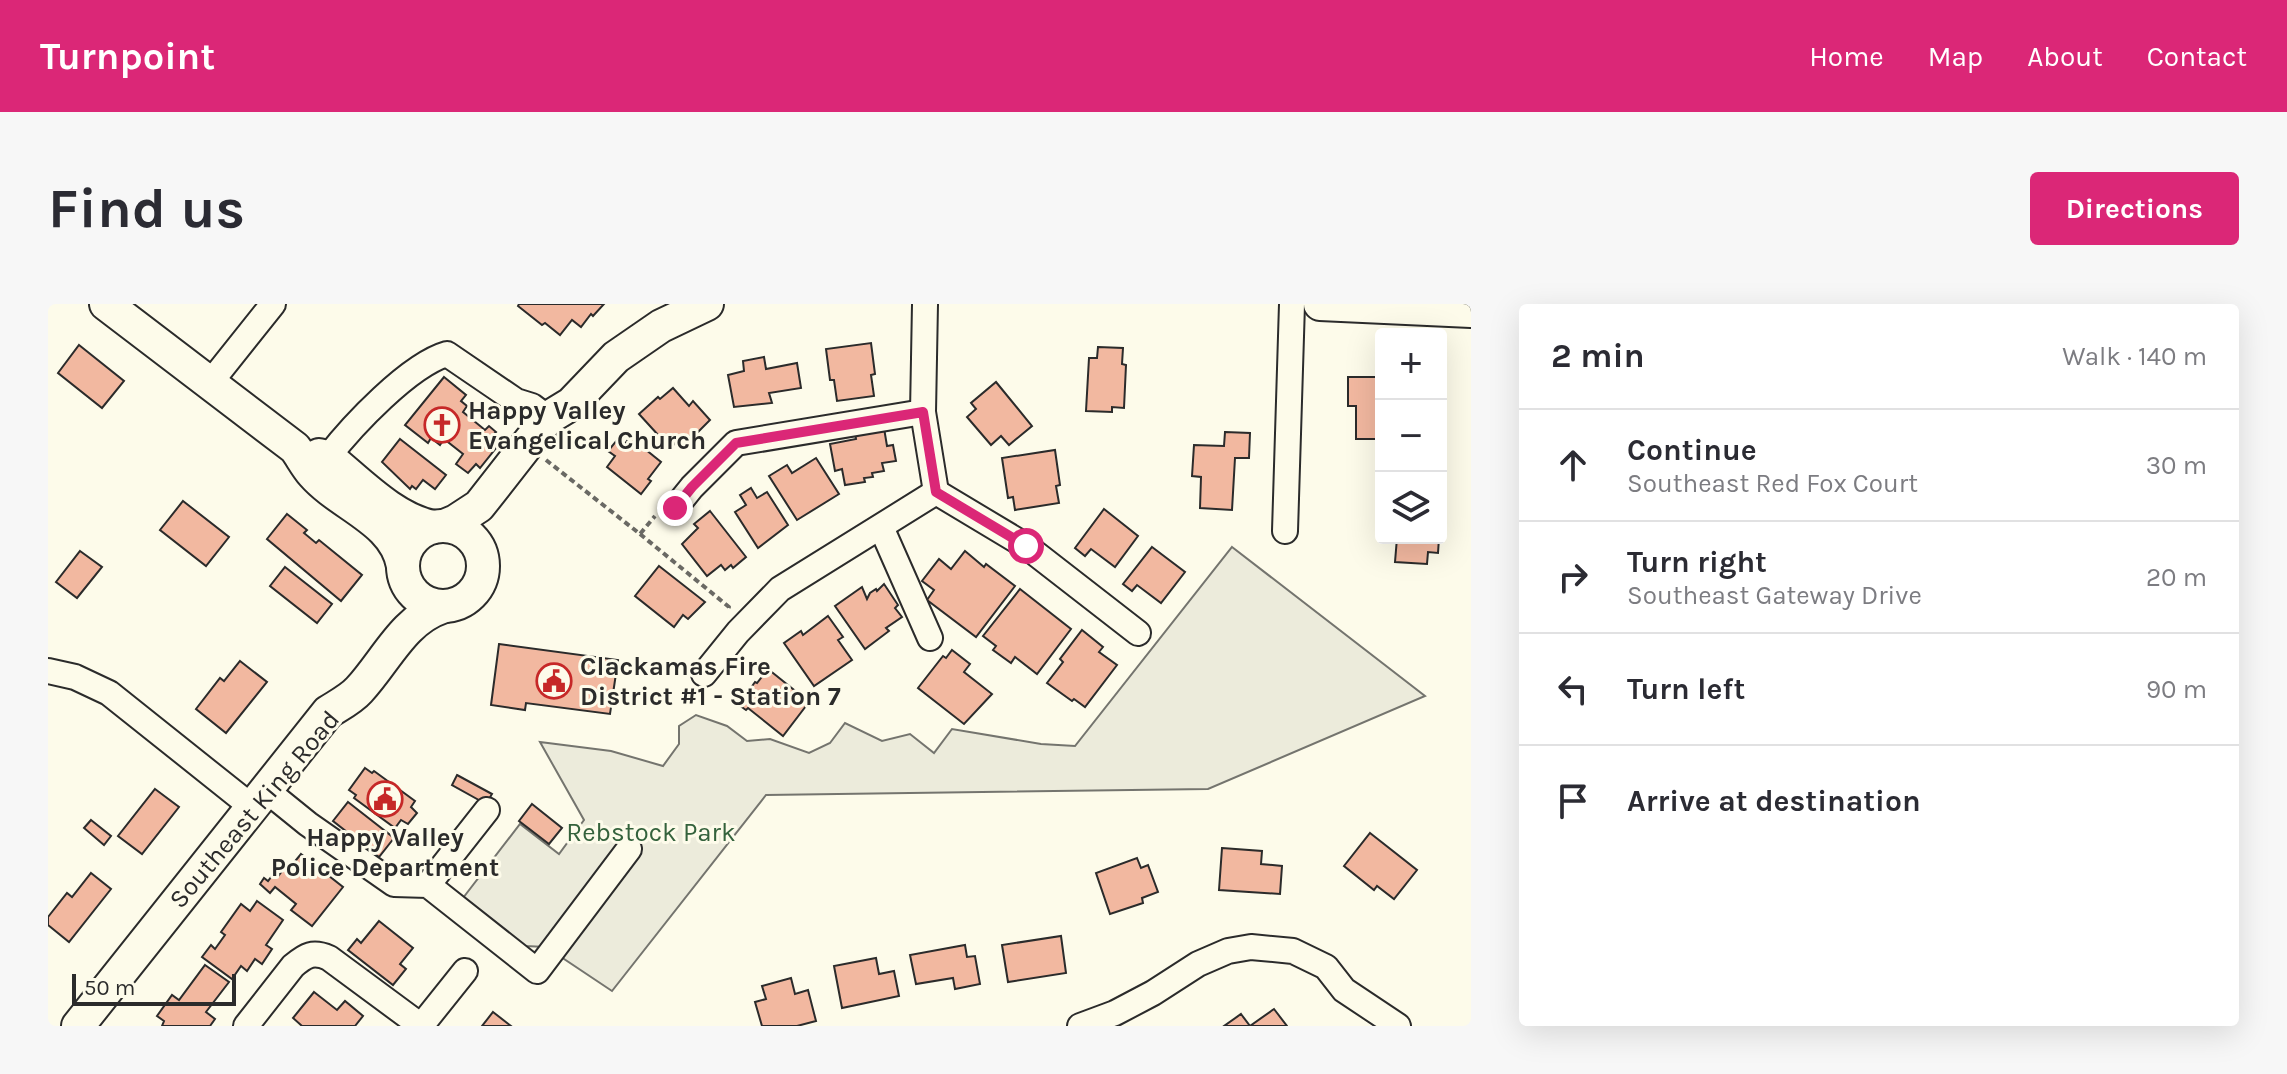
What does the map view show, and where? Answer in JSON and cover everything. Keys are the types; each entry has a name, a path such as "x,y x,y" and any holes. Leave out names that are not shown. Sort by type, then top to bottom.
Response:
{"main road":[{"path":"106,304 295,448 314,474 388,533 400,550 404,571 414,594 422,601 442,607 471,595 482,577 485,541 495,520 565,430 560,411"},
{"path":"328,712 341,679 394,611 409,546 415,537 456,521 479,506 560,411 616,357 641,338 707,304"},
{"path":"1320,304 1471,311"},
{"path":"295,448 328,457 403,516 419,524 464,532 482,556"},
{"name":"Southeast King Road","path":"78,1026 328,712 357,693 411,625 429,611 442,607"}],"street":[{"path":"210,383 273,304"},
{"path":"925,304 923,412 936,492 1026,546 1138,633"},
{"path":"1285,531 1292,304"},
{"path":"328,457 411,372 433,358 447,354 516,401 560,411"},
{"path":"675,508 736,443 923,412"},
{"path":"704,674 738,632 780,589 936,492"},
{"path":"881,527 930,638"},
{"path":"48,671 75,677 109,693 259,799 308,824 394,884 428,885 537,971 629,849"},
{"path":"428,885 487,810"},
{"path":"1080,1026 1115,1013 1198,964 1228,951 1251,947 1293,951 1326,967 1344,990 1398,1026"},
{"path":"246,1026 293,966 303,958 318,953 421,1026 465,971"}],"path":[{"path":"544,458 729,607 720,619 738,632"},
{"path":"640,534 662,508 675,508"}],"green space":[{"name":"Rebstock Park","path":"1232,547 1425,696 1208,789 766,795 612,991 546,947 525,946 463,898 520,824 559,854 584,820 540,742 611,751 663,766 679,744 679,726 696,715 727,726 747,741 770,739 809,753 830,743 845,723 882,741 910,734 934,753 952,729 1041,744 1075,746"}],"building":[{"path":"519,304 604,304 581,327 572,320 560,335 545,323 542,325"},
{"path":"871,343 874,396 837,401 834,380 830,380 826,349"},
{"path":"79,345 124,381 102,408 58,373"},
{"path":"1098,347 1123,348 1122,364 1126,365 1124,408 1112,407 1112,412 1086,411 1089,358 1097,358"},
{"path":"764,357 766,369 797,363 801,388 769,393 772,403 734,407 728,375 744,371 743,361"},
{"name":"Happy Valley Evangelical Church","path":"444,377 466,395 461,401 467,406 463,412 485,430 489,426 496,432 492,436 500,443 480,468 476,464 468,473 456,464 463,454 444,439 440,445 431,438 428,443 405,425"},
{"path":"1348,377 1375,377 1375,439 1356,439 1356,406 1348,406"},
{"path":"996,382 1032,426 1009,445 1001,436 991,445 967,417 976,409 971,403"},
{"path":"673,388 689,406 693,401 710,420 693,437 691,435 686,439 683,436 670,448 639,414"},
{"path":"884,428 887,446 893,445 896,461 882,463 884,471 872,473 873,477 864,478 865,482 845,485 842,469 835,471 830,444 856,439 855,433"},
{"path":"1225,432 1250,433 1249,458 1235,458 1232,510 1200,508 1201,477 1192,476 1194,445 1224,446"},
{"path":"630,437 661,462 641,494 607,467 615,456 608,451 617,440 624,445"},
{"path":"400,439 446,475 435,489 423,480 416,489 412,486 410,489 382,462"},
{"path":"1055,450 1059,503 1015,510 1013,497 1008,498 1002,458"},
{"path":"816,458 839,494 797,520 769,476 787,465 792,473"},
{"path":"751,488 757,498 767,492 788,525 758,548 735,512 746,505 740,495"},
{"path":"183,501 229,537 206,566 160,530"},
{"path":"1104,509 1138,536 1115,567 1091,549 1085,556 1075,548"},
{"path":"710,511 746,557 733,568 731,565 725,570 721,565 707,576 682,544 698,528 694,524"},
{"path":"287,514 307,530 304,533 316,543 319,540 362,575 341,601 267,539"},
{"path":"1396,544 1439,544 1438,553 1428,552 1427,564 1395,562"},
{"path":"1152,547 1185,572 1161,603 1137,585 1132,591 1123,584"},
{"path":"80,551 102,567 77,598 56,582"},
{"path":"965,551 1015,586 976,637 927,600 934,590 922,581 939,559 951,569"},
{"path":"659,566 705,602 688,619 683,615 674,627 635,596"},
{"path":"285,567 332,604 317,623 270,586"},
{"path":"884,584 902,617 865,649 835,606 862,587 867,599 870,593"},
{"path":"1020,589 1071,629 1037,674 1015,657 1011,663 993,650 996,646 983,636"},
{"path":"828,616 843,637 838,640 852,660 814,686 784,643 801,631 803,635"},
{"path":"1082,630 1103,647 1099,652 1117,665 1085,707 1047,683"},
{"name":"Clackamas Fire District #1 - Station 7","path":"499,644 618,660 610,714 526,703 525,710 491,705"},
{"path":"952,650 970,664 964,672 992,694 964,724 918,688 943,656 946,658"},
{"path":"240,661 267,682 226,733 196,709 220,678 224,681"},
{"path":"768,669 809,702 783,736 748,708 746,710 739,705"},
{"name":"Happy Valley Police Department","path":"365,768 372,773 374,771 415,801 411,807 417,813 408,824 401,820 395,828 354,798 356,795 349,790"},
{"path":"457,775 492,794 486,804 452,785"},
{"path":"155,789 179,807 142,854 118,836"},
{"path":"348,802 394,838 379,857 333,821"},
{"path":"532,804 562,828 549,844 519,821"},
{"path":"91,820 111,836 104,845 84,828"},
{"path":"1370,833 1417,870 1394,899 1377,886 1374,890 1344,866"},
{"path":"1222,848 1262,851 1261,864 1282,866 1280,894 1219,890"},
{"path":"301,854 343,887 312,926 291,910 296,904 275,887 270,893 260,884 264,878 268,881 275,872 279,875 288,863 292,865"},
{"path":"1137,858 1141,868 1148,865 1158,892 1142,898 1143,903 1110,914 1096,873"},
{"path":"91,873 111,889 69,942 48,925 48,917 67,893 72,897"},
{"path":"257,901 283,920 266,945 272,949 262,964 255,959 247,971 241,966 232,979 202,957 211,945 215,949 225,935 221,932 241,904 250,911"},
{"path":"379,921 413,948 400,964 406,969 393,985 348,950 357,939 361,943"},
{"path":"1061,936 1066,973 1008,982 1002,945"},
{"path":"965,945 967,957 975,956 980,984 955,989 953,978 916,984 910,955"},
{"path":"876,958 879,974 894,971 899,996 842,1008 834,966"},
{"path":"205,965 229,982 206,1012 215,1019 210,1026 162,1026 164,1021 157,1016 172,995 179,1000"},
{"path":"791,978 795,994 808,990 816,1021 797,1026 762,1026 755,1002 766,999 762,986"},
{"path":"314,992 337,1010 345,1001 363,1016 355,1026 302,1026 293,1018"},
{"path":"1274,1009 1287,1026 1250,1026"},
{"path":"493,1012 511,1026 482,1026"},
{"path":"1241,1014 1250,1026 1224,1026"}],"place":[{"name":"Happy Valley Evangelical Church","path":"442,425"},
{"name":"Clackamas Fire District #1 - Station 7","path":"554,681"},
{"name":"Happy Valley Police Department","path":"385,799"}],"route":[{"path":"675,508 736,443 923,412 936,492 1026,546"}]}
